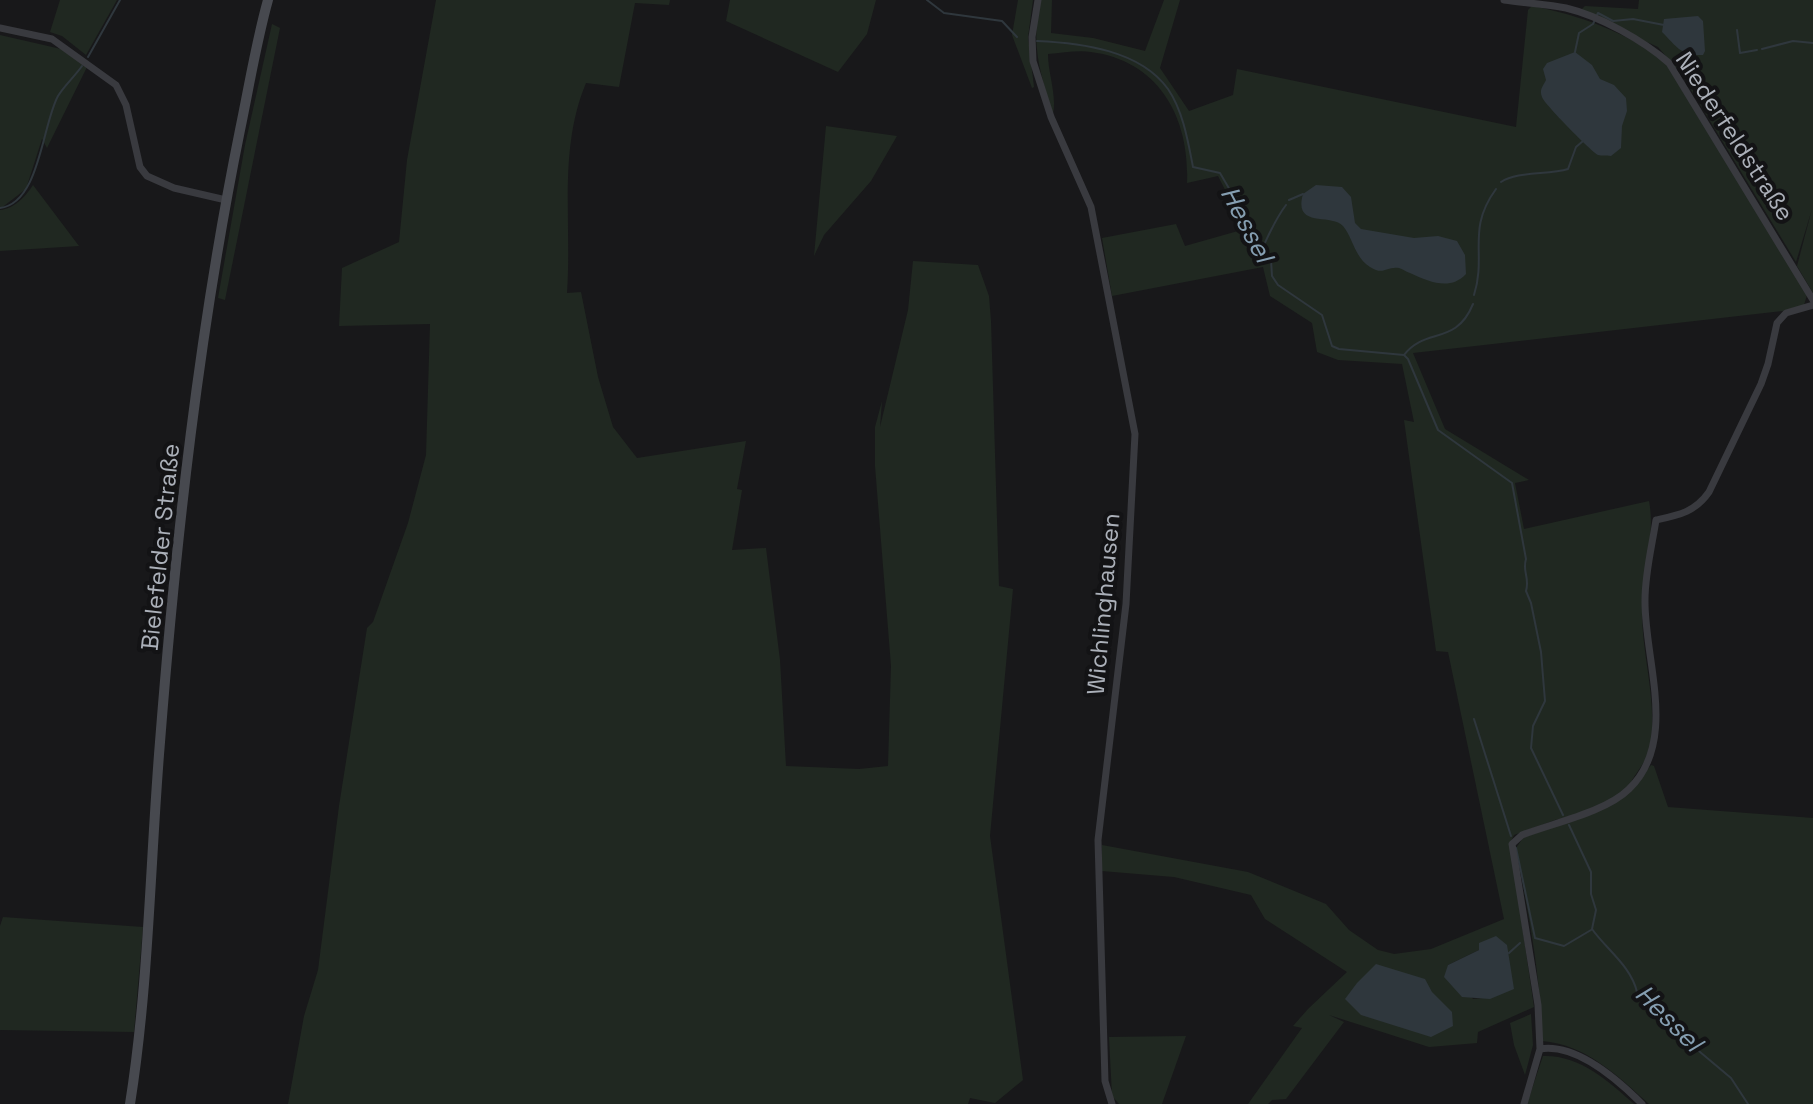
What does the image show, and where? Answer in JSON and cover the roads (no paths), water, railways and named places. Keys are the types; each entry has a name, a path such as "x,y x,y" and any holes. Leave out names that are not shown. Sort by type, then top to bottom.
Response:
{"main road":[{"name":"Bielefelder Straße","path":"130,1104 150,922 160,743 177,541 204,333 226,200 268,0"}],"street":[{"name":"Wichlinghausen","path":"1038,0 1032,37 1033,61 1051,117 1091,207 1135,434 1126,604 1098,840 1105,1081 1112,1104"},
{"name":"Niederfeldstraße","path":"1504,0 1567,8 1596,19 1652,47 1669,63 1813,302 1786,313 1777,323 1761,384 1709,492 1699,506 1685,514 1656,520 1645,598 1656,713 1653,753 1629,789 1590,811 1522,835 1512,844 1538,1005 1540,1049"},
{"path":"0,28 52,39 116,85 126,105 140,167 147,176 174,188 226,200"},
{"path":"1524,1104 1540,1049 1559,1050 1597,1066 1642,1104"}],"waterway":[{"path":"88,57 120,0"},
{"name":"Hessel","path":"927,0 944,13 1002,21 1017,37"},
{"path":"1575,52 1579,33 1593,24 1598,13 1613,21 1633,19 1664,25"},
{"path":"1737,30 1740,53 1757,50"},
{"name":"Hessel","path":"1037,41 1108,51 1142,65 1156,76 1178,107 1193,167 1220,173 1271,260 1272,276 1278,285 1322,315 1332,346 1404,355 1438,430 1512,483 1526,559 1526,591 1541,652 1545,701 1533,726 1531,748 1563,815"},
{"path":"1762,49 1793,41 1813,43"},
{"path":"0,208 13,203 24,192 32,178 58,96 82,66"},
{"path":"1501,182 1515,176 1568,169 1576,147 1583,141"},
{"path":"1474,295 1479,267 1479,230 1487,204 1496,189"},
{"path":"1289,200 1303,194"},
{"path":"1263,247 1286,205"},
{"path":"1404,355 1421,341 1458,326 1473,304"},
{"name":"Hessel","path":"1474,719 1511,836"},
{"name":"Hessel","path":"1569,825 1591,872 1591,894 1596,910 1592,929 1624,966 1637,992 1652,1001 1675,1031 1731,1078 1748,1104"},
{"name":"Hessel","path":"1516,848 1535,938 1564,946 1591,930"},
{"name":"Hessel","path":"1509,953 1520,943"}]}
